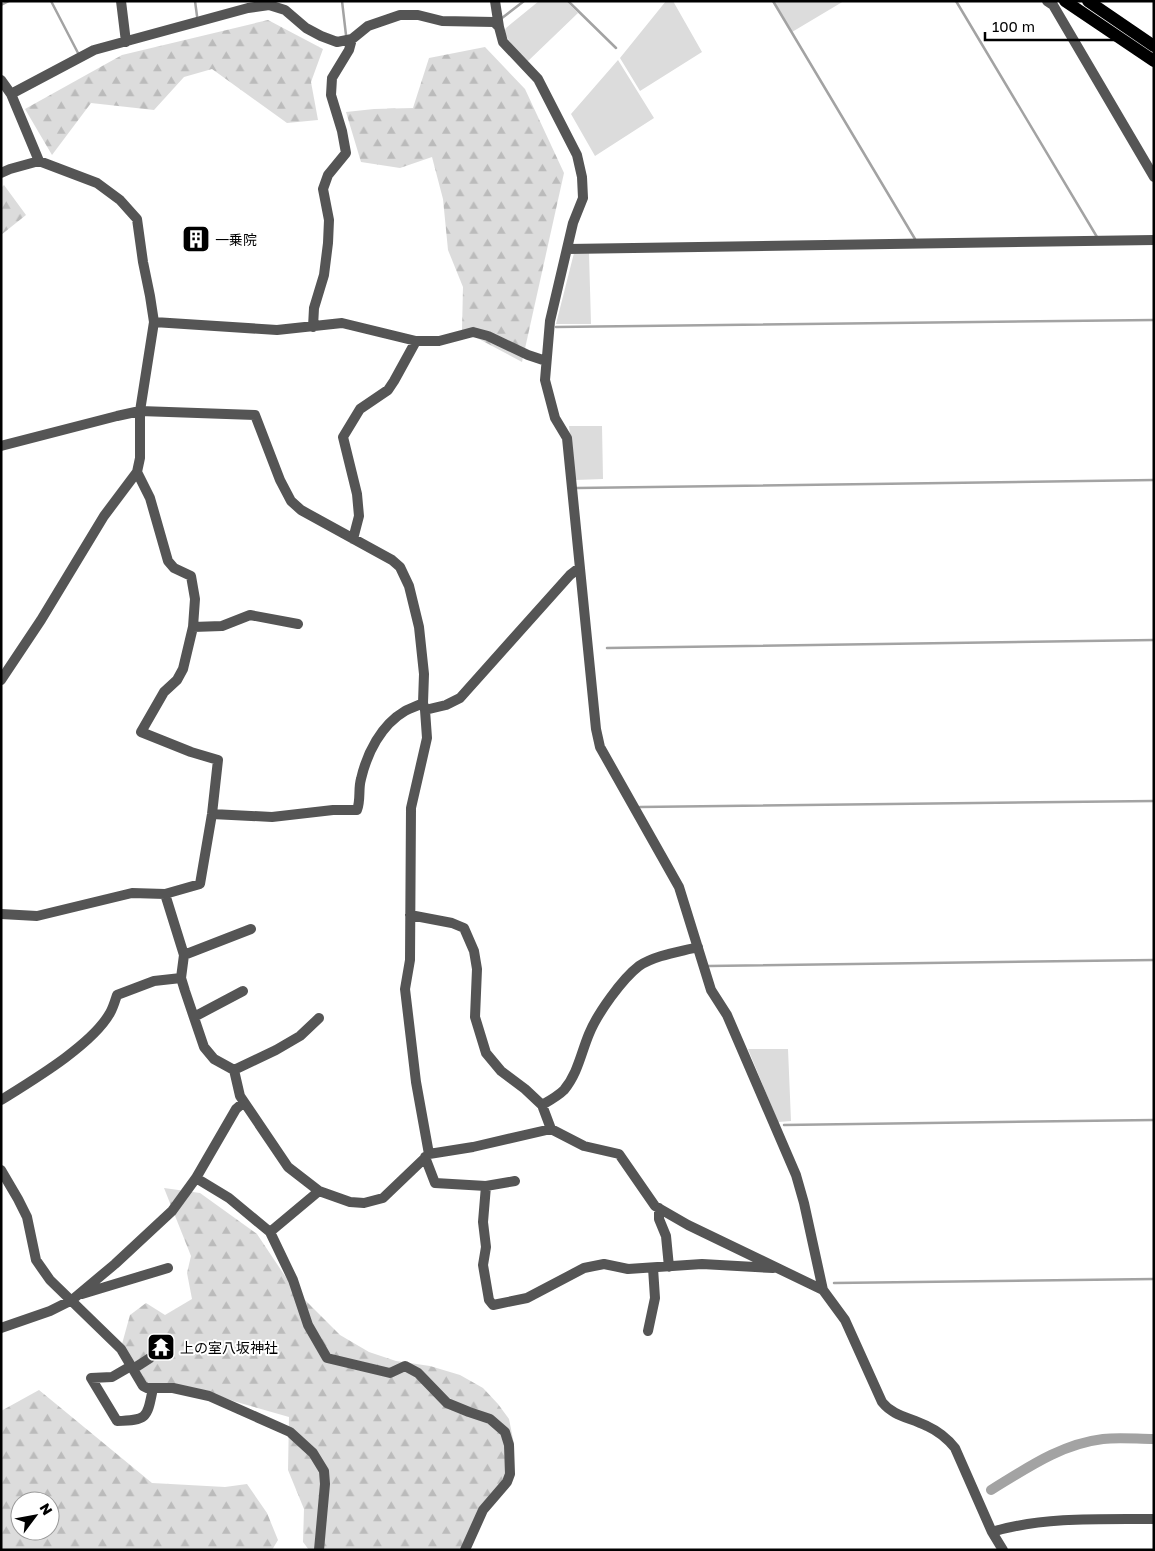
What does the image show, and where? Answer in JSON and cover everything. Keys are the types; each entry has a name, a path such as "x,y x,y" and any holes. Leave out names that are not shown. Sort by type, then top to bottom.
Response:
{"main road":[{"path":"1088,1 1154,46"},
{"path":"1055,2 1154,61"}],"street":[{"path":"121,1 126,42"},
{"path":"495,1 498,27 503,42 538,79 577,155 582,177 583,198 573,223 550,321 545,380 551,408 567,438 596,729 600,747 680,887 711,990 727,1015 796,1175 823,1290 845,1320 882,1402 889,1411 927,1426 946,1438 955,1448 992,1532 1003,1550"},
{"path":"1055,2 1154,177"},
{"path":"11,94 94,50 248,8 269,6 285,10 306,28 336,42 352,39 368,26 400,15 418,14 442,21 494,22 498,27"},
{"path":"313,327 314,308 324,275 328,243 329,220 323,189 328,175 346,153 342,131 331,94 332,78 349,50 352,39"},
{"path":"1,80 11,94 39,161"},
{"path":"1,173 10,168 39,161 97,183 120,200 137,219 154,322 140,411 140,458 137,472 104,516 41,620 1,680"},
{"path":"568,249 1154,240"},
{"path":"154,322 277,330 342,323 416,341 439,342 473,332 488,336 528,355 546,361"},
{"path":"353,539 359,516 358,494 343,437 360,409 388,390 416,341"},
{"path":"1,446 140,411 255,415 280,480 291,501 301,510 392,560 400,567 408,586 419,628 424,674 427,738 411,808 410,960 405,989 427,1156 435,1183 486,1186 515,1181"},
{"path":"1,914 37,916 132,893 164,894 200,884 212,814 218,760 191,752 141,732 164,692 177,680 183,669 193,627 194,599 191,576 174,568 168,561 150,498 137,472"},
{"path":"212,814 272,817 334,810 357,810 360,781 367,759 375,741 394,719 405,711 424,706 446,705 460,698 570,575 579,568"},
{"path":"193,627 222,626 250,615 298,624"},
{"path":"164,894 184,955 182,978 204,1047 214,1059 234,1070 240,1096 288,1167 319,1191 350,1202 364,1203 383,1198 427,1156 551,1129 584,1146 619,1154 655,1206 688,1225 823,1290"},
{"path":"410,915 464,928 474,951 477,969 475,1017 486,1053 501,1071 542,1106 551,1129"},
{"path":"184,955 251,929"},
{"path":"542,1106 563,1091 575,1074 589,1033 600,1012 628,978 640,966 660,957 698,947"},
{"path":"1,1100 37,1078 71,1053 92,1034 110,1013 117,995 154,981 182,978"},
{"path":"194,1016 243,991"},
{"path":"234,1070 300,1036 319,1018"},
{"path":"1,1328 50,1311 75,1297 115,1264 172,1211 196,1178 236,1110 244,1102"},
{"path":"1,1170 26,1217 36,1260 50,1280 75,1297 122,1349 143,1386 147,1388 173,1388 209,1396 290,1432 314,1454 324,1471 325,1484 319,1550"},
{"path":"196,1178 229,1198 270,1232 294,1280 308,1325 327,1358 390,1373 405,1366 418,1373 448,1403 490,1419 505,1432 509,1446 510,1474 507,1482 483,1510 465,1550"},
{"path":"486,1186 483,1222 486,1247 483,1265 489,1300 493,1306 527,1298 584,1268 604,1264 628,1269 702,1264 779,1268"},
{"path":"270,1232 319,1191"},
{"path":"659,1208 659,1219 666,1236 669,1266"},
{"path":"75,1297 168,1268"},
{"path":"648,1331 655,1298 653,1268"},
{"path":"150,1358 112,1377 91,1378 117,1421 139,1420 143,1418 147,1413 153,1388"},
{"path":"992,1532 1008,1527 1076,1520 1154,1518"}],"green space":[{"path":"539,1 566,1 578,13 527,62 514,49 504,32 506,28"},
{"path":"666,1 673,1 702,52 640,91 620,58"},
{"path":"774,1 844,1 792,32"},
{"path":"268,20 323,49 311,82 318,120 287,123 212,69 184,77 154,110 91,103 52,155 25,109 122,55"},
{"path":"485,47 525,89 564,173 522,362 462,330 463,287 448,250 443,199 432,157 400,168 361,162 346,112 413,108 429,58"},
{"path":"618,60 654,118 595,156 571,114"},
{"path":"4,185 26,215 1,235 1,188"},
{"path":"574,253 589,253 591,324 556,324"},
{"path":"569,426 602,426 603,479 575,480"},
{"path":"748,1049 788,1049 791,1121 778,1122"},
{"path":"164,1188 200,1193 257,1234 293,1288 340,1335 369,1352 396,1361 430,1366 460,1375 483,1388 498,1404 509,1419 514,1444 509,1468 468,1550 309,1550 303,1542 304,1509 288,1470 289,1417 233,1401 207,1391 147,1383 122,1344 130,1315 146,1303 165,1315 192,1299 187,1273 191,1256"},
{"path":"39,1390 152,1483 225,1487 247,1484 267,1513 278,1540 272,1550 1,1550 1,1411"}],"waterway":[{"path":"1,5 9,1"},
{"path":"51,1 78,53"},
{"path":"195,1 197,16"},
{"path":"342,1 346,35"},
{"path":"502,18 524,1"},
{"path":"568,1 616,48"},
{"path":"773,1 915,239"},
{"path":"956,1 1097,237"},
{"path":"556,327 1154,320"},
{"path":"577,488 1154,480"},
{"path":"607,648 1154,640"},
{"path":"640,807 1154,801"},
{"path":"708,966 1154,960"},
{"path":"784,1125 1154,1120"},
{"path":"834,1283 1154,1279"},
{"path":"991,1490 1045,1458 1073,1446 1109,1438 1154,1439"}],"place":[{"name":"一乗院","path":"196,239"},
{"name":"上の室八坂神社","path":"161,1347"}]}
